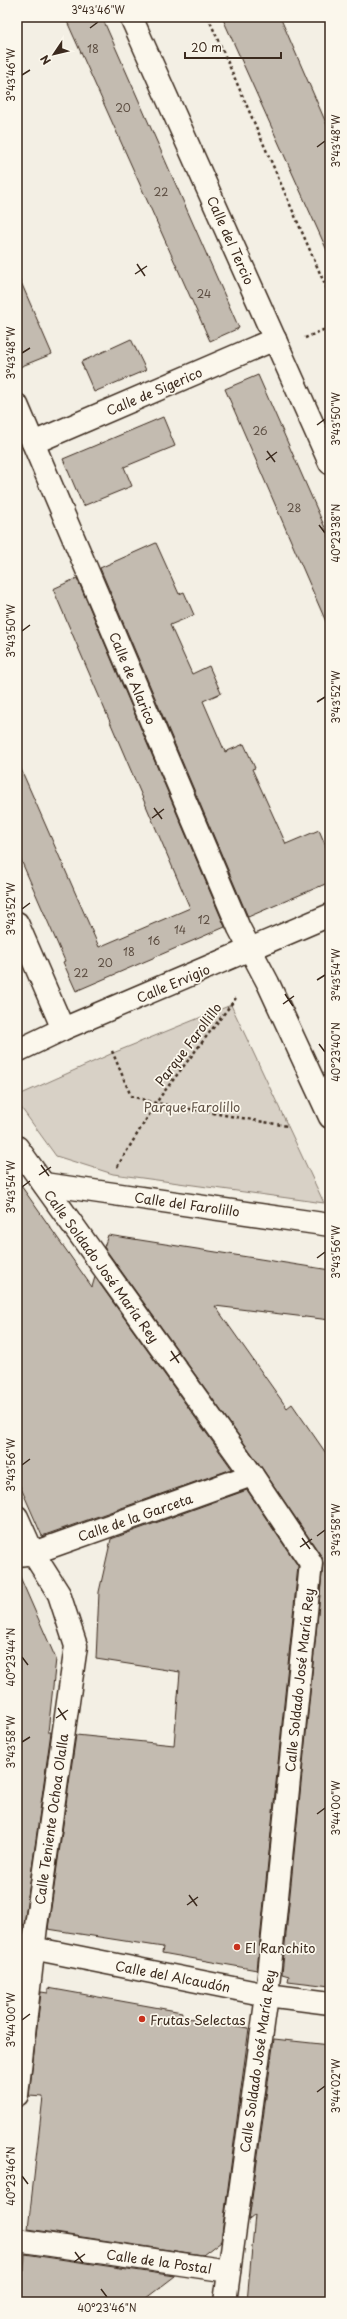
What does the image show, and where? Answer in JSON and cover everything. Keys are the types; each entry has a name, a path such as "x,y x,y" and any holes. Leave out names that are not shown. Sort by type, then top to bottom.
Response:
{"street":[{"name":"Calle del Tercio","path":"131,17 330,463"},
{"name":"Calle de Sigerico","path":"33,443 275,339"},
{"name":"Calle de Alarico","path":"17,405 250,951 268,983 330,1117"},
{"name":"Calle Ervigio","path":"17,1051 63,1029 250,951 330,915"},
{"path":"17,923 63,1029"},
{"name":"Calle Soldado José María Rey","path":"17,1147 252,1476 311,1563 267,1995 225,2302"},
{"name":"Calle del Farolillo","path":"44,1184 330,1225"},
{"name":"Calle de la Garceta","path":"25,1554 252,1476"},
{"name":"Calle Teniente Ochoa Olalla","path":"17,1518 25,1554 59,1594 76,1646 25,1946 17,2095"},
{"name":"Calle del Alcaudón","path":"25,1946 267,1995 330,2004"},
{"name":"Calle de la Postal","path":"17,2240 229,2271"}],"path":[{"path":"208,17 330,296"},
{"path":"302,339 330,327"},
{"name":"Parque Farollillo","path":"113,1174 156,1103 236,998"},
{"name":"Parque Farollillo","path":"112,1051 130,1096 156,1103 287,1126"}],"green space":[{"name":"Parque Farolillo","path":"231,1005 324,1203 113,1174 56,1156 17,1102 17,1096 113,1053"}],"building":[{"path":"65,17 102,17 239,328 210,341"},
{"path":"222,17 280,17 330,132 330,257"},
{"path":"17,273 52,354 17,368"},
{"path":"131,339 146,370 94,392 81,362"},
{"path":"258,375 330,539 330,631 225,389"},
{"path":"163,417 175,446 124,467 132,486 83,506 63,459"},
{"path":"156,543 179,594 184,592 194,615 170,625 192,674 209,666 221,693 203,701 225,752 244,744 255,768 252,769 286,844 319,830 330,856 330,882 248,917 100,568"},
{"path":"77,578 225,927 76,991 63,962 65,961 17,851 17,760 99,947 190,908 53,589"},
{"path":"17,1180 92,1287 95,1277 232,1469 42,1536 17,1479"},
{"path":"108,1235 330,1270 330,1320 215,1306 287,1408 292,1404 330,1459 330,1986 288,1981 289,1976 282,1974 323,1564 322,1557 262,1468 104,1247"},
{"path":"247,1490 298,1566 257,1970 162,1953 163,1947 48,1929 76,1735 174,1745 180,1672 96,1659 99,1592 111,1539"},
{"path":"17,1570 56,1659 48,1732 51,1732 24,1925 17,1924"},
{"path":"48,1988 182,2012 181,2017 249,2028 221,2241 203,2255 28,2229 43,2097 29,2096 41,1992 48,1993"},
{"path":"274,2039 330,2045 330,2302 247,2302 255,2215 249,2220"},
{"path":"25,2254 175,2276 141,2302 17,2302 17,2271 24,2271"}],"place":[{"name":"El Ranchito","path":"237,1947"},
{"name":"Frutas Selectas","path":"142,2019"}]}
